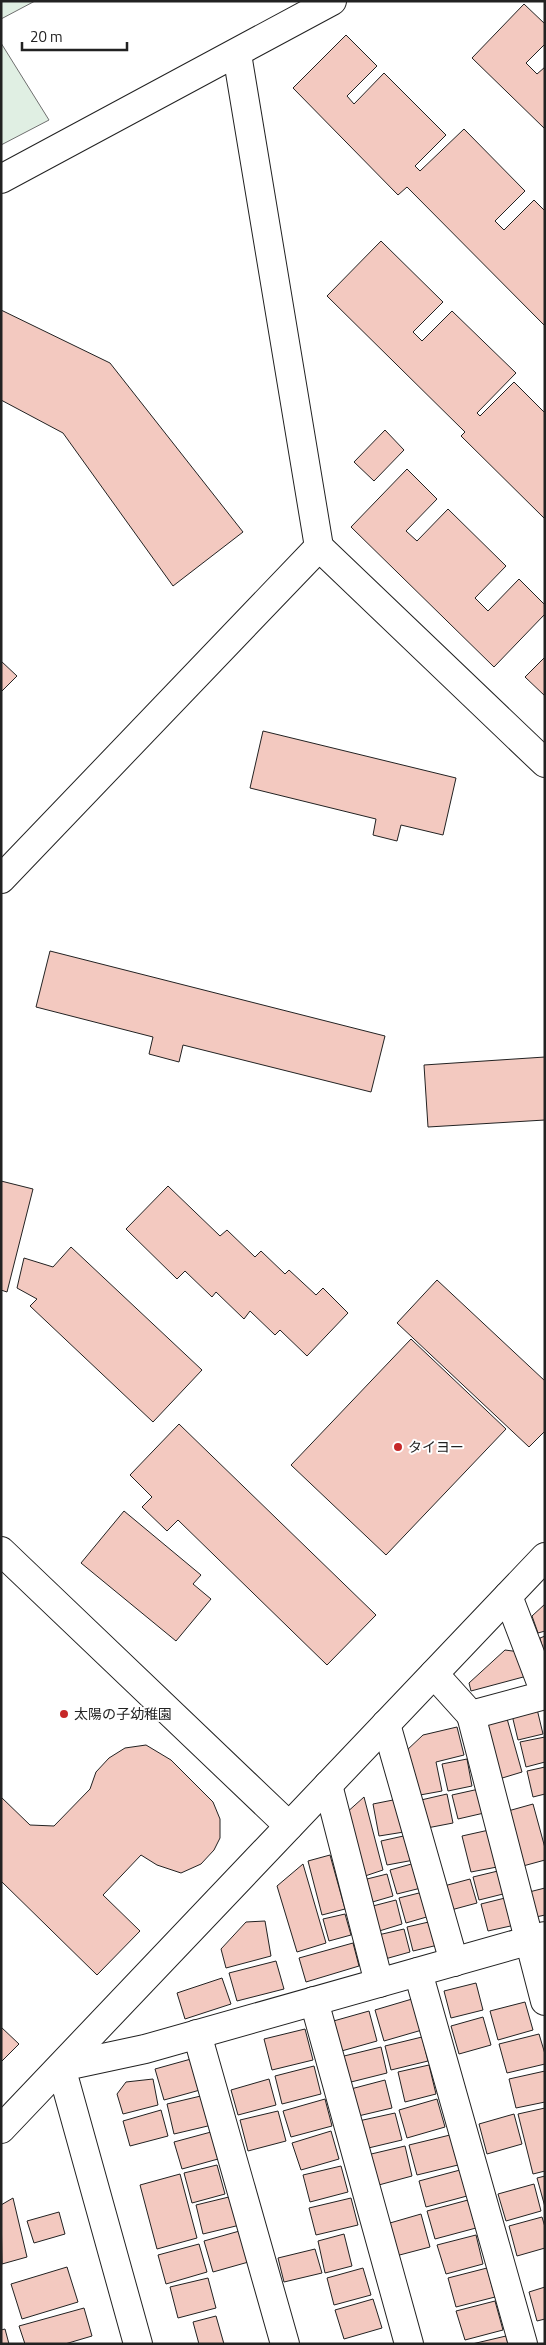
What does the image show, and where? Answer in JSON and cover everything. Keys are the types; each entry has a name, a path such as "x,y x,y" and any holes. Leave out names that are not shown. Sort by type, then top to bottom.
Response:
{"street":[{"path":"1,178 237,54 332,1"},
{"path":"237,54 318,547 545,763"},
{"path":"1,879 318,547"},
{"path":"1,1551 289,1826"},
{"path":"1,2129 545,1557"},
{"path":"471,1715 545,1694 508,1596"},
{"path":"434,1674 471,1715 536,1938 545,2001"},
{"path":"386,1724 454,1962"},
{"path":"328,1785 378,1983"},
{"path":"60,2067 145,2049 536,1938"},
{"path":"418,1972 523,2344"},
{"path":"314,2001 409,2344"},
{"path":"198,2034 285,2344"},
{"path":"60,2067 138,2344"}],"green space":[{"path":"1,1 35,1 1,19"},
{"path":"1,43 49,120 1,145"}],"building":[{"path":"524,4 545,24 545,44 526,63 537,74 545,67 545,129 472,58"},
{"path":"346,35 377,66 347,96 354,104 384,73 446,135 415,166 420,171 464,129 525,191 495,221 504,230 534,200 545,211 545,326 407,187 398,195 293,88"},
{"path":"381,241 443,302 413,332 422,341 452,311 516,373 477,413 480,416 514,382 545,413 545,519 461,436 465,432 327,296"},
{"path":"1,310 110,363 243,532 173,586 63,433 1,400"},
{"path":"385,430 404,450 374,481 354,462"},
{"path":"407,469 437,499 406,531 417,541 448,509 506,566 475,598 488,611 519,579 545,605 545,614 494,667 351,527"},
{"path":"545,657 545,696 525,677"},
{"path":"1,661 17,676 1,692"},
{"path":"263,731 456,778 443,835 401,825 397,841 373,835 376,819 250,788"},
{"path":"50,951 385,1036 371,1092 183,1045 179,1062 149,1054 153,1037 36,1007"},
{"path":"545,1057 545,1120 428,1127 424,1065"},
{"path":"1,1181 33,1189 7,1292 1,1290"},
{"path":"168,1186 220,1236 227,1230 255,1257 261,1251 285,1274 289,1270 316,1295 323,1288 348,1313 307,1356 280,1330 275,1335 250,1311 244,1319 216,1292 212,1297 185,1271 177,1279 126,1229"},
{"path":"71,1247 202,1370 153,1422 30,1306 37,1299 17,1288 24,1258 53,1267"},
{"path":"437,1280 545,1381 545,1431 529,1447 397,1323"},
{"name":"タイヨー","path":"411,1339 506,1429 386,1555 291,1465"},
{"path":"179,1424 376,1615 327,1665 178,1520 167,1531 142,1507 152,1497 130,1475"},
{"path":"124,1511 201,1575 193,1584 211,1599 176,1641 81,1563"},
{"path":"545,1604 545,1631 538,1633 532,1616"},
{"path":"545,1636 545,1650 543,1650 540,1638"},
{"path":"505,1650 520,1652 527,1676 471,1691 469,1683"},
{"path":"537,1709 543,1734 518,1740 512,1715"},
{"path":"506,1715 522,1772 499,1779 482,1722"},
{"path":"457,1727 464,1755 436,1762 442,1791 420,1795 406,1751 423,1735"},
{"path":"545,1737 545,1762 526,1767 520,1742"},
{"path":"146,1745 171,1760 213,1802 220,1819 220,1838 214,1850 201,1864 181,1873 157,1865 141,1855 103,1895 140,1931 97,1975 1,1881 1,1797 30,1825 54,1826 90,1789 96,1772 109,1758 125,1748"},
{"path":"467,1759 472,1786 448,1791 442,1764"},
{"path":"545,1767 545,1794 533,1797 527,1771"},
{"path":"479,1789 484,1813 458,1819 452,1795"},
{"path":"447,1794 453,1823 427,1828 421,1800"},
{"path":"364,1797 383,1870 362,1877 345,1814"},
{"path":"398,1799 404,1832 379,1836 373,1804"},
{"path":"533,1804 545,1848 545,1860 523,1866 508,1811"},
{"path":"489,1830 497,1867 471,1872 462,1836"},
{"path":"408,1835 414,1860 387,1865 381,1841"},
{"path":"330,1855 345,1909 322,1915 308,1861"},
{"path":"415,1863 421,1888 397,1894 390,1870"},
{"path":"303,1864 326,1943 297,1952 277,1886"},
{"path":"502,1870 507,1893 479,1900 473,1877"},
{"path":"387,1874 393,1896 369,1903 363,1880"},
{"path":"470,1879 477,1903 451,1910 444,1886"},
{"path":"545,1888 545,1915 536,1917 529,1892"},
{"path":"423,1892 430,1916 406,1923 399,1898"},
{"path":"509,1897 515,1925 488,1931 481,1904"},
{"path":"396,1900 402,1924 376,1932 369,1907"},
{"path":"345,1914 351,1935 329,1941 323,1919"},
{"path":"265,1921 271,1956 226,1968 221,1949 246,1922"},
{"path":"433,1921 438,1945 413,1951 407,1927"},
{"path":"404,1929 410,1952 385,1959 378,1935"},
{"path":"353,1943 359,1966 306,1982 299,1958"},
{"path":"276,1961 284,1989 237,2001 229,1973"},
{"path":"222,1978 231,2004 185,2019 177,1993"},
{"path":"476,1983 483,2010 451,2018 444,1991"},
{"path":"412,1999 422,2030 384,2041 375,2010"},
{"path":"525,2002 533,2030 498,2040 490,2011"},
{"path":"369,2011 377,2041 338,2052 330,2022"},
{"path":"483,2017 491,2045 459,2054 451,2026"},
{"path":"1,2027 19,2044 1,2062"},
{"path":"305,2029 313,2060 272,2070 264,2039"},
{"path":"539,2034 545,2054 545,2064 507,2073 499,2044"},
{"path":"422,2037 428,2061 391,2070 385,2046"},
{"path":"381,2047 387,2073 347,2083 340,2057"},
{"path":"191,2059 200,2090 164,2100 155,2069"},
{"path":"429,2065 436,2094 405,2102 398,2072"},
{"path":"314,2066 321,2094 282,2104 275,2076"},
{"path":"545,2071 545,2102 516,2108 509,2079"},
{"path":"153,2079 158,2105 123,2114 117,2094 126,2082"},
{"path":"269,2079 276,2105 238,2115 231,2090"},
{"path":"385,2080 392,2108 354,2117 347,2090"},
{"path":"205,2095 212,2125 174,2134 167,2104"},
{"path":"325,2099 332,2126 291,2137 283,2111"},
{"path":"437,2099 445,2127 407,2138 399,2110"},
{"path":"545,2108 545,2171 533,2174 518,2114"},
{"path":"161,2110 168,2136 130,2146 123,2121"},
{"path":"278,2111 286,2141 248,2151 240,2120"},
{"path":"395,2113 402,2140 360,2150 354,2122"},
{"path":"514,2114 522,2144 487,2154 479,2124"},
{"path":"331,2131 339,2159 301,2170 292,2143"},
{"path":"211,2132 218,2159 182,2169 174,2142"},
{"path":"450,2135 458,2165 417,2175 409,2145"},
{"path":"405,2146 412,2176 375,2186 367,2155"},
{"path":"217,2165 225,2194 192,2203 184,2173"},
{"path":"341,2166 348,2192 310,2202 303,2175"},
{"path":"460,2170 467,2196 426,2207 419,2181"},
{"path":"180,2174 197,2238 157,2249 140,2185"},
{"path":"545,2176 545,2207 537,2178"},
{"path":"534,2184 541,2211 506,2221 498,2194"},
{"path":"233,2196 240,2225 203,2234 196,2205"},
{"path":"13,2198 27,2257 2,2264 1,2205"},
{"path":"351,2198 358,2225 316,2235 309,2208"},
{"path":"468,2200 476,2228 435,2239 427,2211"},
{"path":"59,2212 65,2234 34,2243 27,2221"},
{"path":"421,2214 430,2247 392,2257 383,2225"},
{"path":"542,2217 545,2227 545,2248 517,2256 509,2226"},
{"path":"243,2230 252,2261 213,2272 204,2241"},
{"path":"344,2234 352,2266 325,2273 318,2241"},
{"path":"476,2235 483,2264 446,2274 437,2245"},
{"path":"199,2244 207,2272 166,2284 158,2255"},
{"path":"315,2249 322,2273 284,2282 278,2258"},
{"path":"67,2267 78,2302 22,2319 11,2284"},
{"path":"363,2268 371,2295 334,2305 327,2278"},
{"path":"487,2268 495,2297 456,2307 448,2278"},
{"path":"208,2278 216,2308 178,2318 170,2287"},
{"path":"545,2287 545,2319 537,2321 529,2292"},
{"path":"373,2299 382,2328 344,2339 335,2310"},
{"path":"495,2301 503,2330 465,2340 456,2311"},
{"path":"84,2308 92,2336 65,2344 25,2344 19,2326"},
{"path":"216,2316 224,2344 199,2344 193,2322"},
{"path":"5,2329 9,2344 1,2344 1,2330"},
{"path":"506,2336 508,2344 472,2344"}],"place":[{"name":"タイヨー","path":"398,1447"},
{"name":"太陽の子幼稚園","path":"64,1714"}]}
